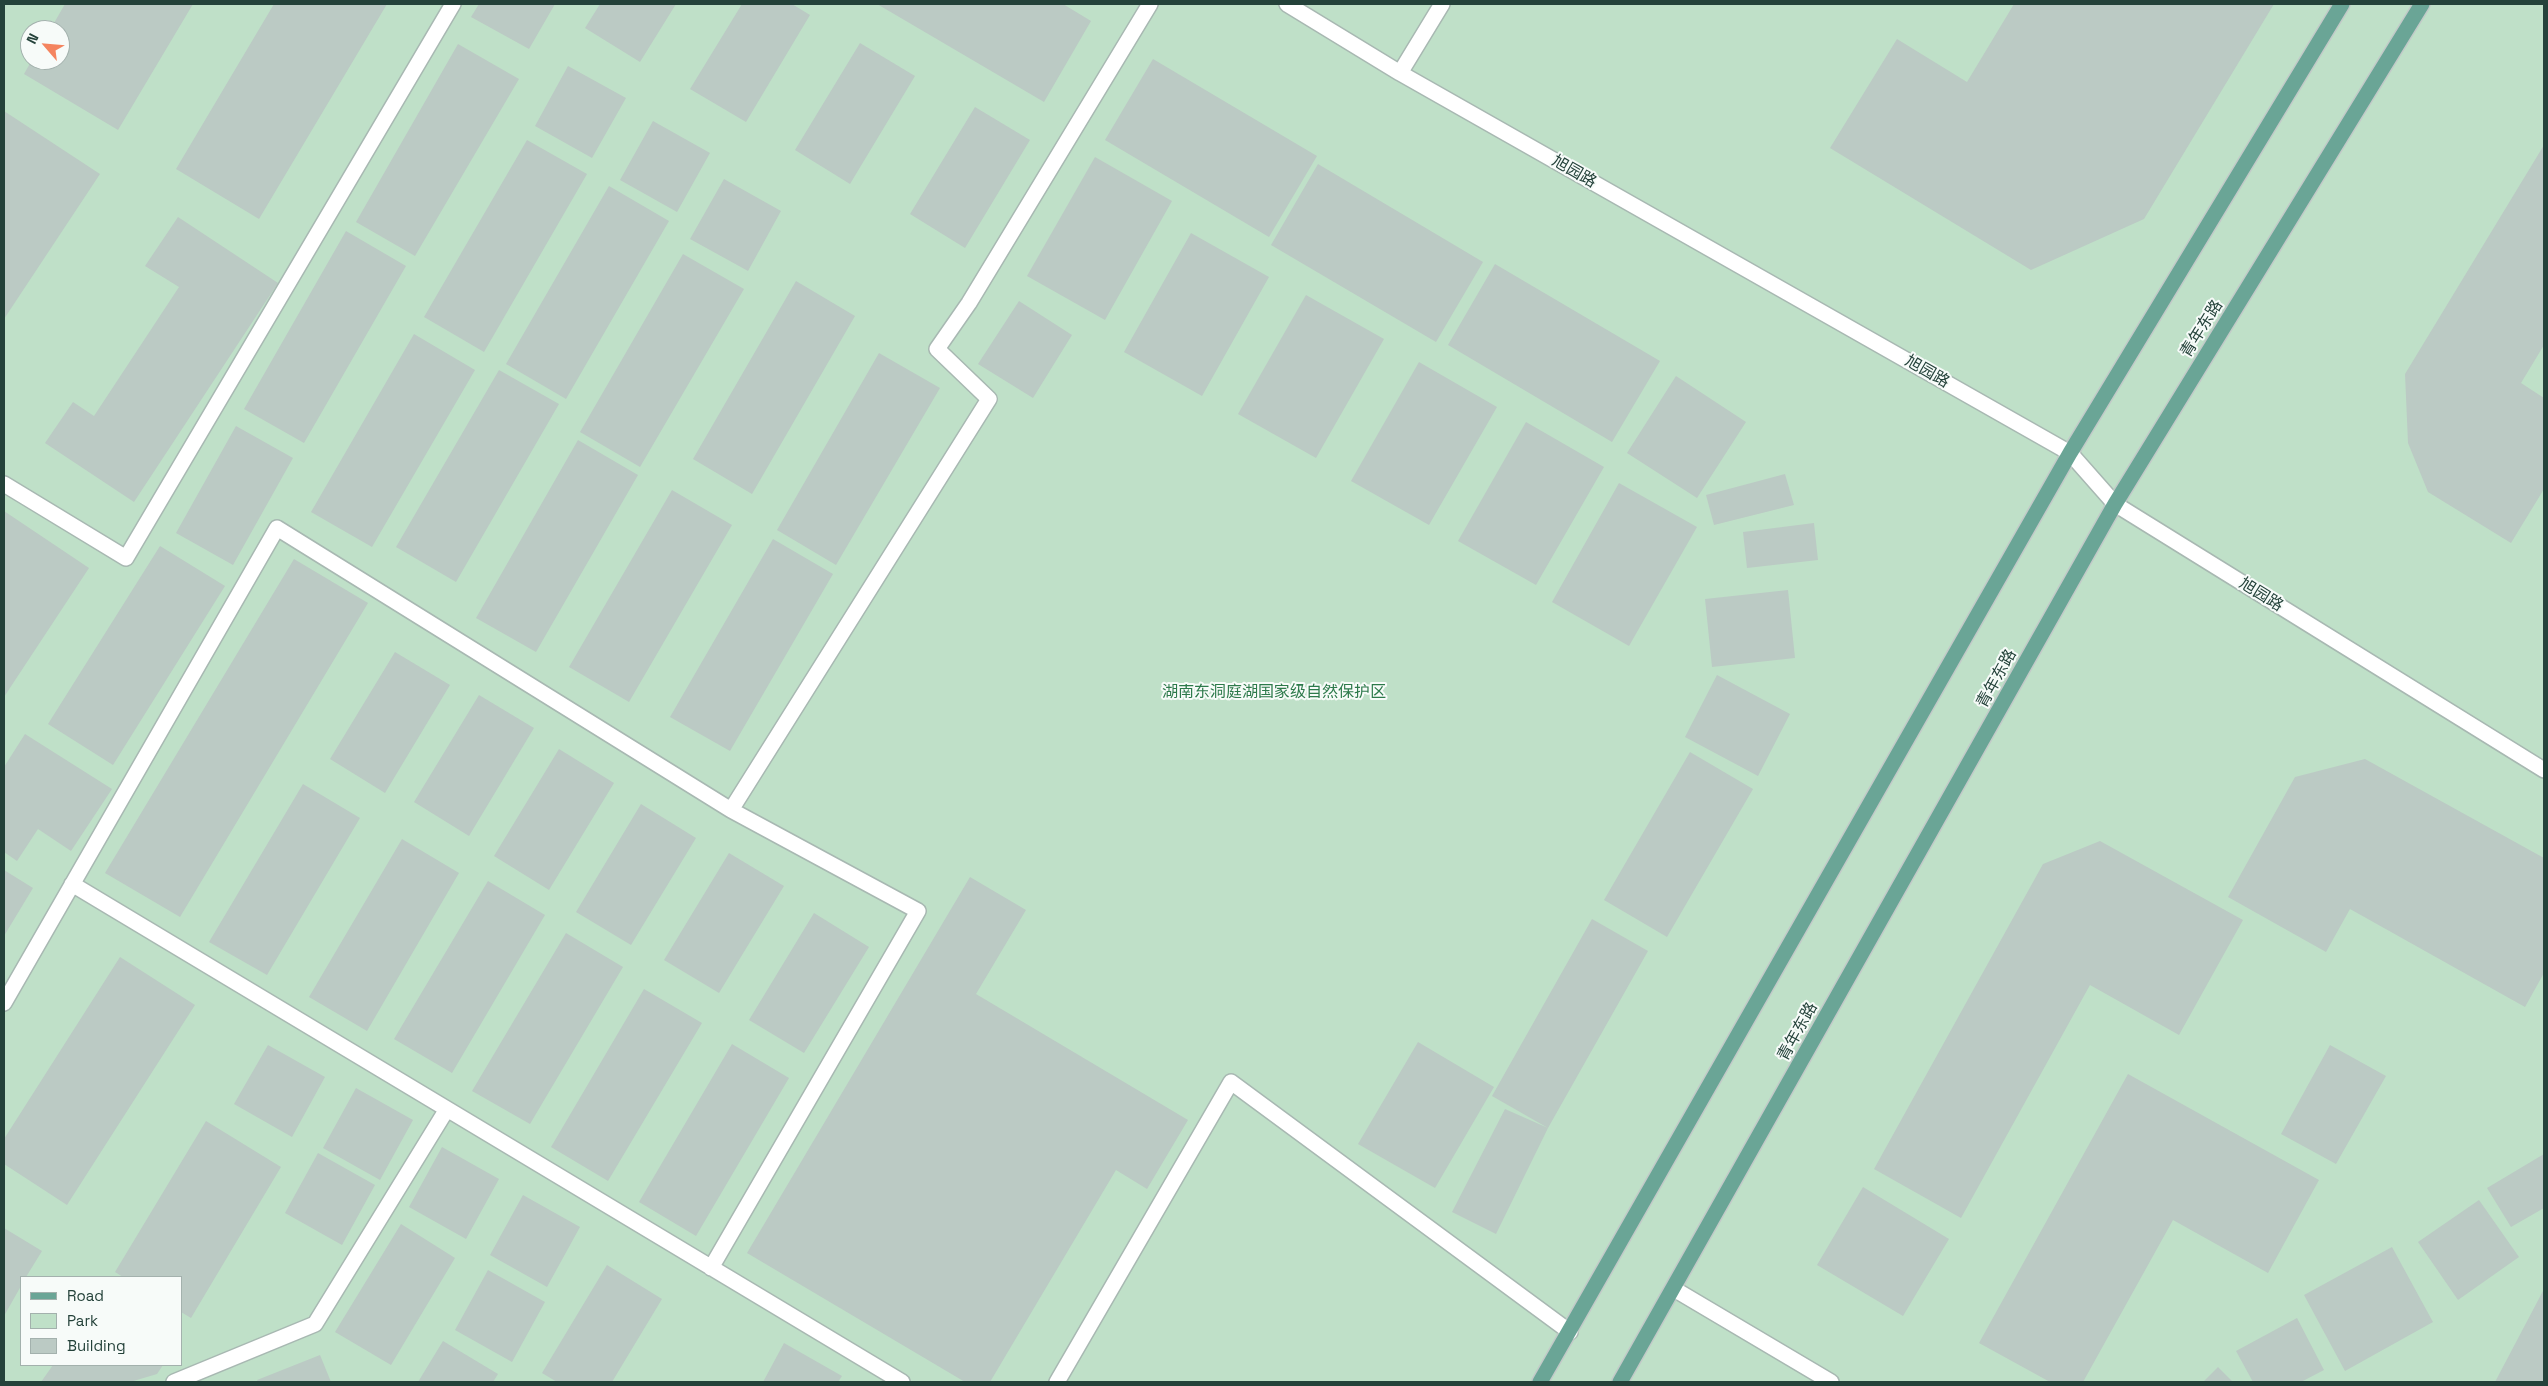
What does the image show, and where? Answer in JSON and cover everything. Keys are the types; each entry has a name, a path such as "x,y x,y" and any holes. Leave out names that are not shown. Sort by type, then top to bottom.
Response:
{"main road":[{"path":"1540,1382 2070,453 2342,4"},
{"name":"青年东路","path":"1620,1382 2115,504 2422,4"}],"street":[{"path":"4,484 126,558 453,4"},
{"path":"731,810 989,399 937,349 970,304 1150,4"},
{"name":"旭园路","path":"1287,4 1400,73 2070,453 2115,504 2544,770"},
{"path":"1400,73 1442,4"},
{"path":"4,1003 277,528 731,810 918,911 710,1268"},
{"path":"72,884 902,1382"},
{"path":"1056,1382 1231,1082 1570,1332"},
{"path":"174,1382 315,1324 447,1109"},
{"path":"1674,1289 1831,1382"}],"green space":[{"name":"湖南东洞庭湖国家级自然保护区","path":"4,4 2544,4 2544,1382 4,1382"}],"building":[{"path":"65,4 193,4 118,130 24,74 26,70 70,70 70,20 56,20"},
{"path":"274,4 387,4 259,219 176,169"},
{"path":"479,4 555,4 529,49 471,17"},
{"path":"600,4 676,4 640,62 585,28"},
{"path":"742,4 792,4 810,15 746,122 690,89"},
{"path":"877,4 1063,4 1091,21 1044,102"},
{"path":"2014,4 2274,4 2144,219 2031,270 1830,148 1897,39 1967,82"},
{"path":"860,43 915,76 850,184 795,150"},
{"path":"458,44 519,79 415,256 356,222"},
{"path":"1153,59 1317,156 1269,237 1105,140"},
{"path":"568,66 626,98 592,158 535,126"},
{"path":"975,107 1030,140 965,248 910,214"},
{"path":"4,111 100,174 4,319"},
{"path":"653,121 710,153 677,212 620,180"},
{"path":"527,140 587,174 484,352 424,317"},
{"path":"2544,145 2544,345 2521,383 2544,398 2544,489 2511,543 2428,492 2408,443 2405,374"},
{"path":"1095,157 1172,201 1105,320 1027,276"},
{"path":"1318,164 1483,262 1436,342 1271,245"},
{"path":"724,179 781,211 748,271 690,239"},
{"path":"609,186 669,221 566,399 506,364"},
{"path":"178,217 278,283 134,502 45,443 73,402 94,416 179,287 145,266"},
{"path":"346,231 406,266 304,443 244,409"},
{"path":"1191,233 1269,277 1202,396 1124,352"},
{"path":"683,254 744,289 640,467 580,432"},
{"path":"1495,264 1660,361 1612,442 1448,345"},
{"path":"796,281 855,316 752,494 693,459"},
{"path":"1306,295 1384,339 1316,458 1238,414"},
{"path":"1019,301 1072,335 1033,398 978,364"},
{"path":"414,334 475,370 372,547 311,512"},
{"path":"879,353 940,388 836,565 777,530"},
{"path":"1419,362 1497,407 1429,525 1351,481"},
{"path":"499,370 559,404 456,582 396,547"},
{"path":"1676,376 1746,422 1697,498 1627,453"},
{"path":"1526,422 1604,467 1536,585 1458,541"},
{"path":"236,426 293,458 233,565 176,533"},
{"path":"578,440 638,475 536,652 476,618"},
{"path":"1785,474 1794,505 1714,525 1706,495"},
{"path":"1619,483 1697,527 1629,646 1552,602"},
{"path":"672,490 732,525 629,702 569,667"},
{"path":"4,511 89,568 4,697"},
{"path":"1814,523 1818,560 1747,568 1743,532"},
{"path":"773,539 833,574 730,751 670,717"},
{"path":"160,546 225,586 113,765 48,724"},
{"path":"294,559 368,603 180,917 105,873"},
{"path":"1788,590 1795,658 1712,667 1705,599"},
{"path":"395,652 450,685 385,793 330,759"},
{"path":"1717,675 1790,714 1758,776 1685,737"},
{"path":"479,695 534,728 469,836 414,802"},
{"path":"25,734 112,789 71,851 38,829 17,861 4,852 4,767"},
{"path":"559,749 614,783 549,890 494,856"},
{"path":"1690,752 1753,789 1667,937 1604,900"},
{"path":"2365,759 2544,858 2544,973 2525,1007 2350,909 2326,952 2228,897 2295,777"},
{"path":"303,784 360,818 267,975 209,942"},
{"path":"641,804 696,838 631,945 576,912"},
{"path":"402,839 459,873 367,1031 309,997"},
{"path":"2100,841 2243,920 2179,1035 2090,985 1961,1218 1874,1169 2043,864"},
{"path":"729,853 784,886 719,993 664,960"},
{"path":"4,870 33,888 4,936"},
{"path":"970,877 1026,910 976,994 1188,1120 1147,1189 1116,1170 990,1382 965,1382 747,1253"},
{"path":"488,881 545,915 452,1073 394,1039"},
{"path":"814,913 869,947 804,1053 749,1020"},
{"path":"1592,919 1648,951 1548,1128 1492,1096"},
{"path":"566,933 623,967 530,1124 472,1091"},
{"path":"120,957 195,1005 67,1205 4,1164 4,1139"},
{"path":"644,989 702,1023 608,1181 551,1147"},
{"path":"1418,1042 1494,1087 1435,1188 1358,1144"},
{"path":"732,1044 789,1078 696,1236 639,1202"},
{"path":"268,1045 325,1077 292,1137 234,1104"},
{"path":"2330,1045 2386,1076 2336,1164 2281,1134"},
{"path":"2128,1074 2319,1180 2268,1273 2173,1220 2083,1382 2050,1382 1979,1343"},
{"path":"356,1088 413,1120 380,1180 323,1148"},
{"path":"1505,1109 1548,1128 1496,1234 1452,1212"},
{"path":"206,1121 281,1167 191,1318 182,1313 182,1276 121,1276 115,1272"},
{"path":"442,1147 499,1179 466,1239 409,1207"},
{"path":"318,1153 375,1185 342,1245 285,1213"},
{"path":"2544,1154 2544,1208 2511,1227 2487,1188"},
{"path":"1863,1187 1949,1239 1903,1316 1817,1265"},
{"path":"523,1195 580,1227 547,1287 490,1255"},
{"path":"2479,1200 2519,1257 2458,1300 2418,1242"},
{"path":"401,1224 455,1258 391,1365 335,1332"},
{"path":"4,1228 42,1251 27,1276 20,1276 20,1288 4,1316"},
{"path":"2392,1247 2433,1322 2345,1371 2304,1295"},
{"path":"607,1265 662,1299 612,1382 557,1382 542,1373"},
{"path":"488,1270 545,1302 512,1362 455,1330"},
{"path":"2544,1289 2544,1382 2495,1382"},
{"path":"2297,1318 2324,1370 2301,1382 2253,1382 2236,1351"},
{"path":"443,1341 498,1374 493,1382 418,1382"},
{"path":"784,1343 842,1376 838,1382 763,1382"},
{"path":"320,1355 331,1382 258,1382 257,1380"},
{"path":"52,1366 162,1366 157,1374 130,1382 41,1382"},
{"path":"2218,1367 2233,1382 2203,1382"}]}
